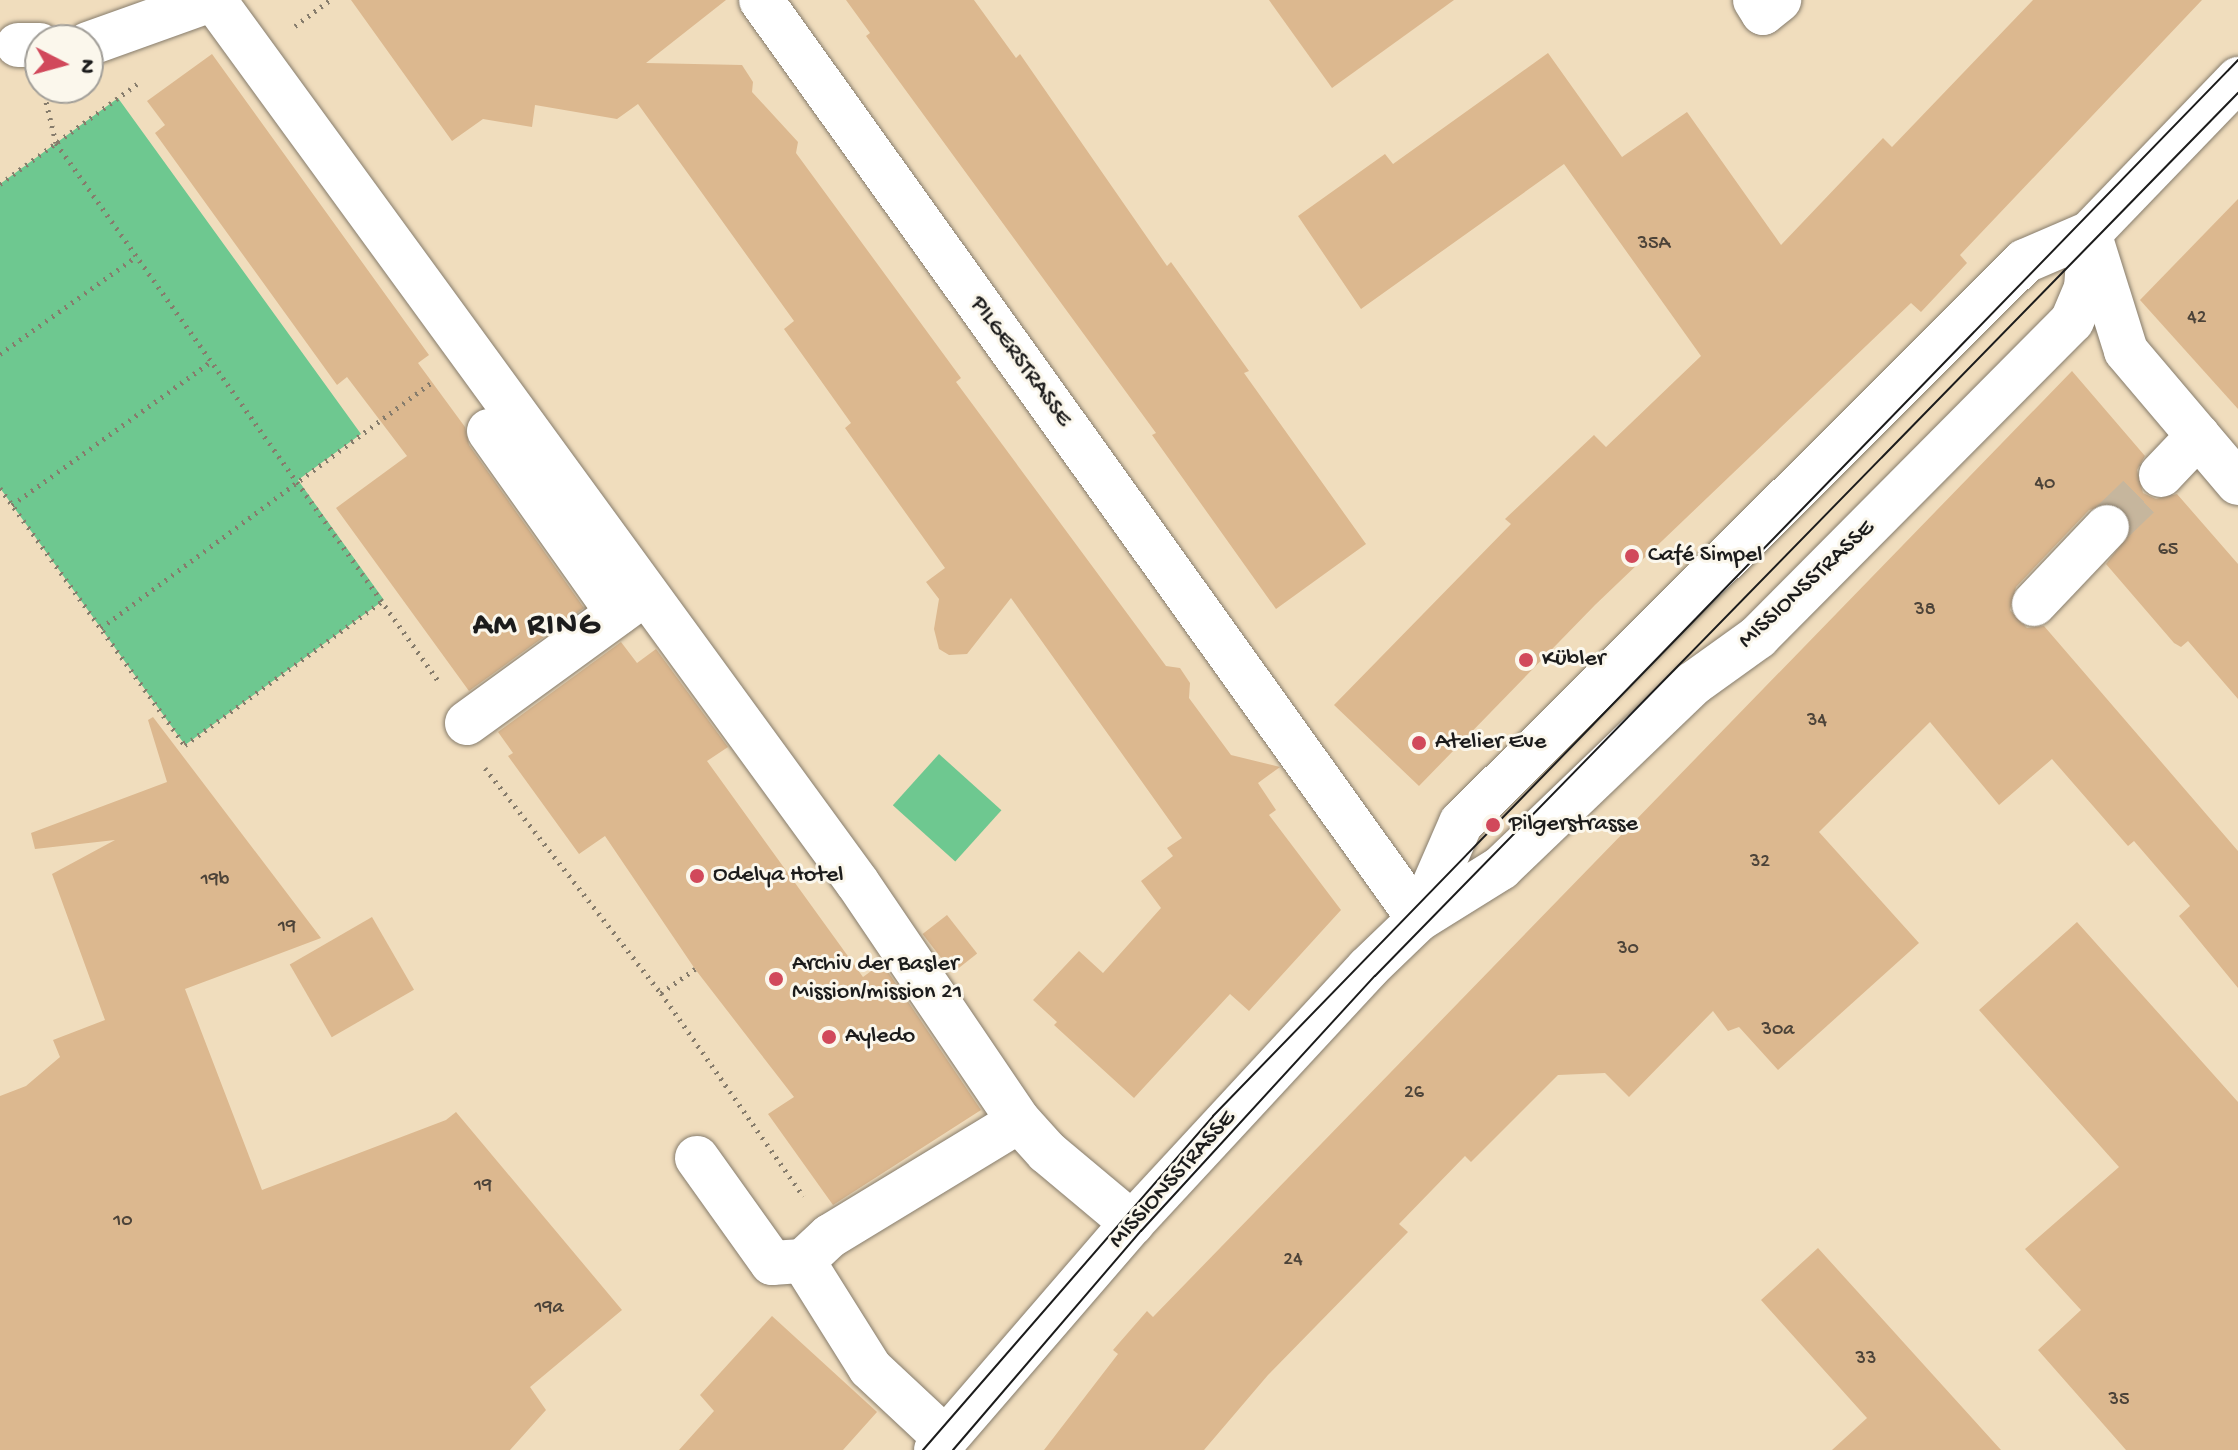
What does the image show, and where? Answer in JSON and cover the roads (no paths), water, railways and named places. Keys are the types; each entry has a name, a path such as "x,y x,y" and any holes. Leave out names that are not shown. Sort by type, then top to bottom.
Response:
{"main road":[{"path":"104,38 213,0 472,354 631,604"},
{"name":"PILGERSTRASSE","path":"761,0 1419,919"},
{"path":"1755,0 1763,13 1779,0"},
{"name":"MISSIONSSTRASSE","path":"1419,919 1461,823 2025,261 2090,233 2238,79"},
{"path":"2090,233 2126,351 2238,483"},
{"name":"MISSIONSSTRASSE","path":"941,1444 1132,1223 1419,919 1501,868 1694,683 1758,637 2072,321 2086,288 2090,233"},
{"path":"489,431 857,882 1019,1121 1047,1152 1132,1223"},
{"path":"2161,475 2198,436"},
{"path":"2034,604 2107,527"},
{"path":"467,723 631,604"},
{"path":"697,1158 772,1263 816,1248 1019,1121"},
{"path":"816,1248 870,1368 941,1444"}],"tunnel":[{"path":"2107,527 2161,475"}],"tram line":[{"path":"923,1450 1213,1116 2238,60"},
{"path":"953,1450 1141,1231 1375,976 2238,93"}],"place":[{"name":"Café Simpel","path":"1632,556"},
{"name":"Kübler","path":"1526,660"},
{"name":"Atelier Eve","path":"1419,743"},
{"name":"Pilgerstrasse","path":"1493,825"},
{"name":"Odelya Hotel","path":"697,876"},
{"name":"Archiv der Basler Mission/mission 21","path":"776,979"},
{"name":"Ayledo","path":"829,1037"}],"district":[{"name":"AM RING","path":"537,626"}]}
